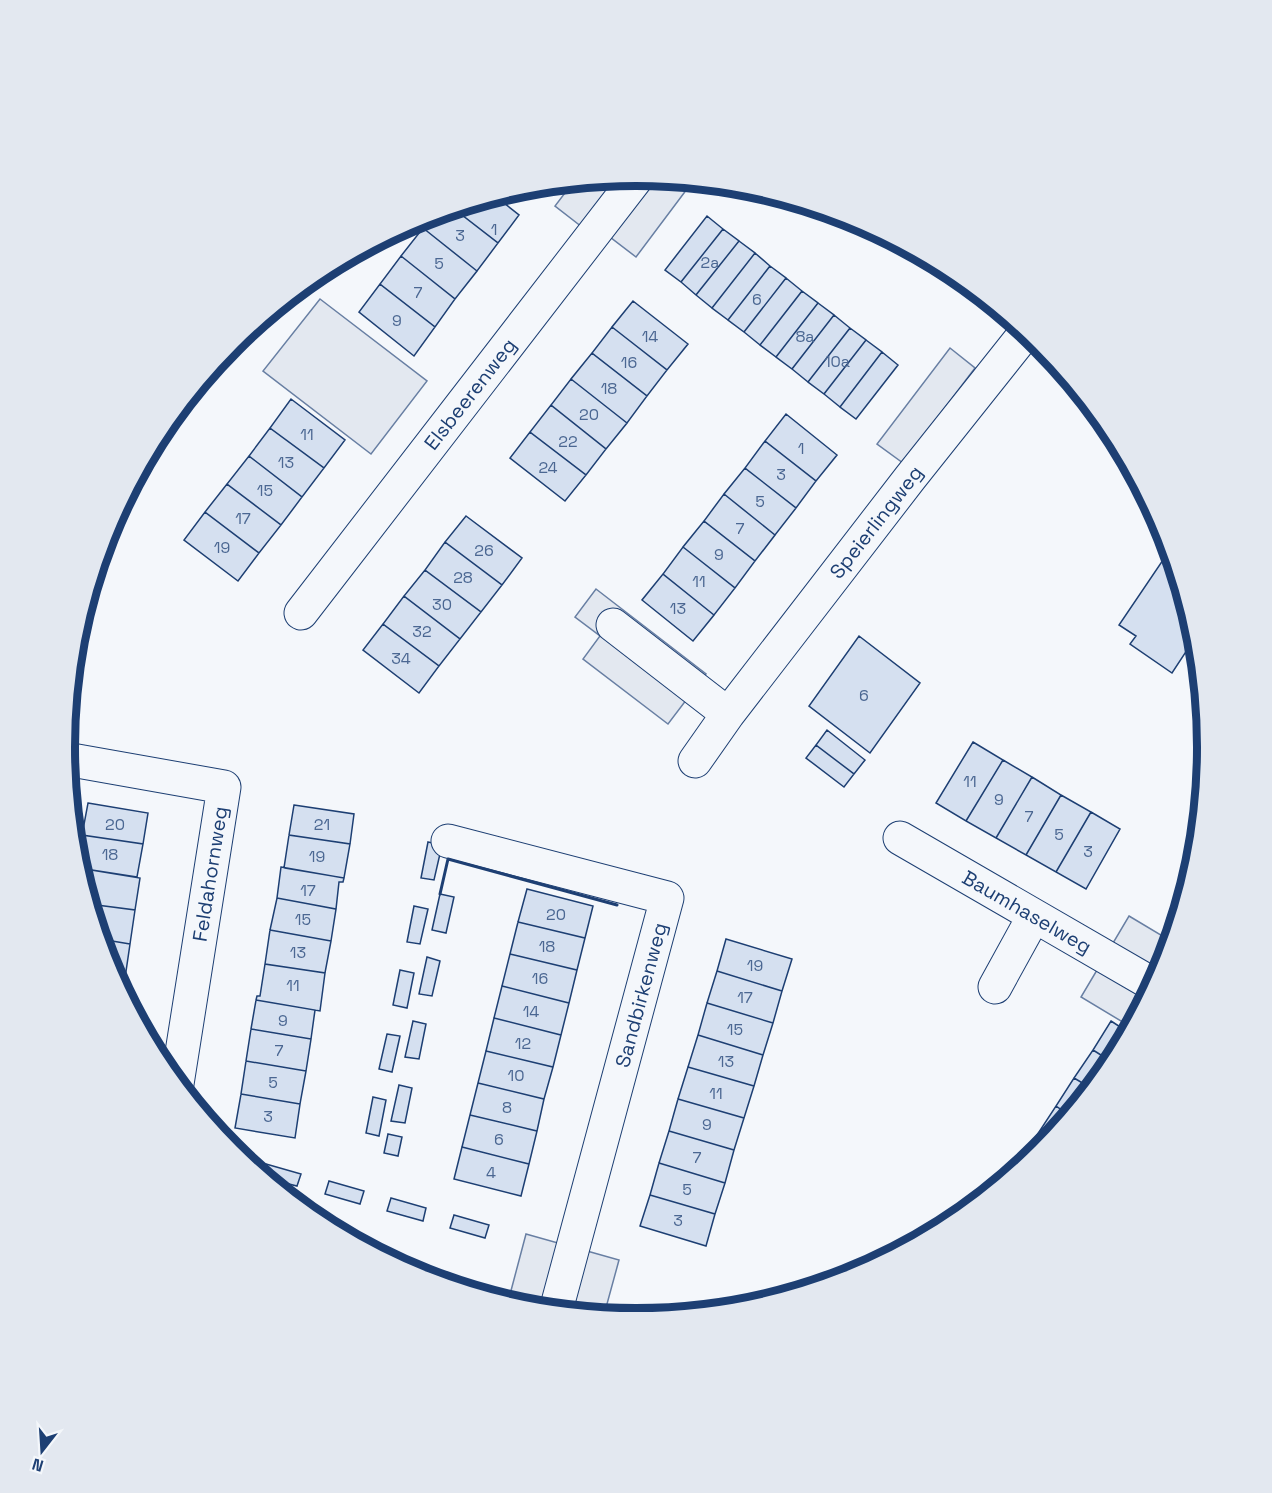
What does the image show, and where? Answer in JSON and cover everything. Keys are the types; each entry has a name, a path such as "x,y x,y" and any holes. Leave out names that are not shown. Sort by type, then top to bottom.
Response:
{"street":[{"name":"Elsbeerenweg","path":"302,613 630,186"},
{"name":"Speierlingweg","path":"695,761 728,714 910,478 1021,339"},
{"path":"613,624 728,714"},
{"name":"Feldahornweg","path":"75,761 224,788 179,1071"},
{"name":"Baumhaselweg","path":"900,838 1146,980"},
{"name":"Sandbirkenweg","path":"448,841 667,898 558,1302"},
{"path":"995,987 1034,916"}],"shaded area":[{"path":"649,186 688,188 636,257 610,237"},
{"path":"613,187 582,227 555,206 567,190"},
{"path":"320,299 427,381 371,454 263,371"},
{"path":"950,348 975,368 903,463 877,444"},
{"path":"596,589 706,674 668,724 583,659 600,636 575,617"},
{"path":"1129,916 1163,936 1139,995 1124,1023 1081,997"},
{"path":"526,1234 558,1243 543,1300 510,1293"},
{"path":"587,1251 619,1260 606,1306 573,1304"}],"building":[{"path":"503,202 519,215 498,243 460,214"},
{"path":"460,214 498,243 477,271 423,228"},
{"path":"707,216 723,229 681,282 665,270"},
{"path":"423,228 477,271 455,299 401,256"},
{"path":"723,229 739,241 696,295 681,282"},
{"path":"739,241 755,253 712,308 696,295"},
{"path":"755,253 770,266 728,320 712,308"},
{"path":"401,256 455,299 435,327 380,284"},
{"path":"770,266 786,278 744,332 728,320"},
{"path":"786,278 802,291 760,345 744,332"},
{"path":"380,284 435,327 414,356 359,312"},
{"path":"802,291 818,303 776,357 760,345"},
{"path":"633,301 688,344 667,370 612,327"},
{"path":"818,303 834,315 792,369 776,357"},
{"path":"834,315 850,328 808,382 792,369"},
{"path":"612,327 667,370 647,396 592,353"},
{"path":"850,328 866,340 824,394 808,382"},
{"path":"866,340 882,352 840,407 824,394"},
{"path":"882,352 898,365 856,419 840,407"},
{"path":"592,353 647,396 627,423 571,379"},
{"path":"571,379 627,423 606,449 551,405"},
{"path":"291,399 345,440 324,468 270,428"},
{"path":"551,405 606,449 586,475 530,432"},
{"path":"786,414 837,455 816,481 765,441"},
{"path":"270,428 324,468 302,497 249,456"},
{"path":"530,432 586,475 565,501 510,458"},
{"path":"765,441 816,481 796,508 745,468"},
{"path":"249,456 302,497 281,525 227,484"},
{"path":"745,468 796,508 775,535 724,494"},
{"path":"227,484 281,525 259,553 205,512"},
{"path":"724,494 775,535 755,561 704,521"},
{"path":"205,512 259,553 238,581 184,540"},
{"path":"466,516 522,558 502,585 445,542"},
{"path":"704,521 755,561 735,588 683,547"},
{"path":"445,542 502,585 481,612 425,570"},
{"path":"683,547 735,588 714,615 663,574"},
{"path":"1164,558 1178,601 1188,649 1172,673 1130,644 1136,636 1119,625"},
{"path":"425,570 481,612 460,639 404,596"},
{"path":"663,574 714,615 693,641 642,600"},
{"path":"404,596 460,639 439,666 383,624"},
{"path":"383,624 439,666 419,693 363,650"},
{"path":"859,636 920,683 870,753 809,706"},
{"path":"827,730 865,760 854,774 816,745"},
{"path":"973,742 1003,760 966,821 936,803"},
{"path":"816,745 854,774 844,787 806,758"},
{"path":"1003,760 1032,777 996,838 966,821"},
{"path":"1032,777 1061,795 1026,855 996,838"},
{"path":"1061,795 1091,812 1056,872 1026,855"},
{"path":"88,803 148,813 143,844 82,834"},
{"path":"294,805 354,814 350,844 289,835"},
{"path":"1091,812 1120,829 1086,889 1056,872"},
{"path":"83,835 143,844 137,877 89,870"},
{"path":"289,835 350,844 344,878 284,868"},
{"path":"428,842 442,845 434,880 421,878"},
{"path":"281,867 344,878 343,882 339,882 336,909 277,898"},
{"path":"89,870 140,878 135,910 98,905"},
{"path":"527,889 593,906 585,938 518,922"},
{"path":"440,894 454,897 446,933 432,930"},
{"path":"277,898 336,909 331,941 270,930"},
{"path":"98,905 135,910 130,944 110,941"},
{"path":"414,906 428,909 420,944 407,942"},
{"path":"518,922 585,938 577,970 510,954"},
{"path":"270,930 331,941 325,973 265,964"},
{"path":"726,939 792,959 782,991 717,971"},
{"path":"110,941 130,944 125,977"},
{"path":"510,954 577,970 569,1003 502,986"},
{"path":"427,957 440,961 432,996 419,994"},
{"path":"265,964 325,973 320,1011 256,1000 257,996 260,996"},
{"path":"400,970 414,973 407,1008 393,1005"},
{"path":"717,971 782,991 773,1023 707,1003"},
{"path":"502,986 569,1003 561,1035 494,1018"},
{"path":"256,1000 315,1010 311,1039 251,1029"},
{"path":"707,1003 773,1023 763,1055 698,1035"},
{"path":"494,1018 561,1035 553,1067 486,1051"},
{"path":"413,1021 426,1024 419,1059 405,1057"},
{"path":"1111,1021 1121,1028 1103,1056 1093,1050"},
{"path":"251,1029 311,1039 306,1071 246,1061"},
{"path":"387,1034 400,1036 392,1072 379,1069"},
{"path":"698,1035 763,1055 754,1086 688,1067"},
{"path":"1093,1050 1103,1056 1084,1084 1074,1078"},
{"path":"486,1051 553,1067 544,1099 478,1083"},
{"path":"246,1061 306,1071 300,1104 241,1094"},
{"path":"688,1067 754,1086 744,1118 678,1099"},
{"path":"1074,1078 1084,1084 1063,1111 1056,1106"},
{"path":"478,1083 544,1099 537,1131 470,1115"},
{"path":"399,1085 412,1088 405,1123 391,1121"},
{"path":"241,1094 300,1104 295,1138 235,1128"},
{"path":"373,1097 386,1100 379,1136 366,1133"},
{"path":"678,1099 744,1118 734,1150 669,1131"},
{"path":"1056,1106 1063,1111 1039,1136 1037,1135"},
{"path":"470,1115 537,1131 529,1164 462,1147"},
{"path":"669,1131 734,1150 725,1183 659,1163"},
{"path":"388,1134 402,1137 398,1156 384,1153"},
{"path":"462,1147 529,1164 521,1196 454,1179"},
{"path":"659,1163 725,1183 715,1214 650,1195"},
{"path":"266,1164 301,1174 297,1186 283,1182 265,1167"},
{"path":"329,1181 364,1191 360,1204 325,1194"},
{"path":"650,1195 715,1214 706,1246 640,1226"},
{"path":"391,1198 426,1208 423,1221 387,1211"},
{"path":"454,1215 489,1225 485,1238 450,1228"}],"wall":[{"path":"440,894 448,859 617,905"}]}
